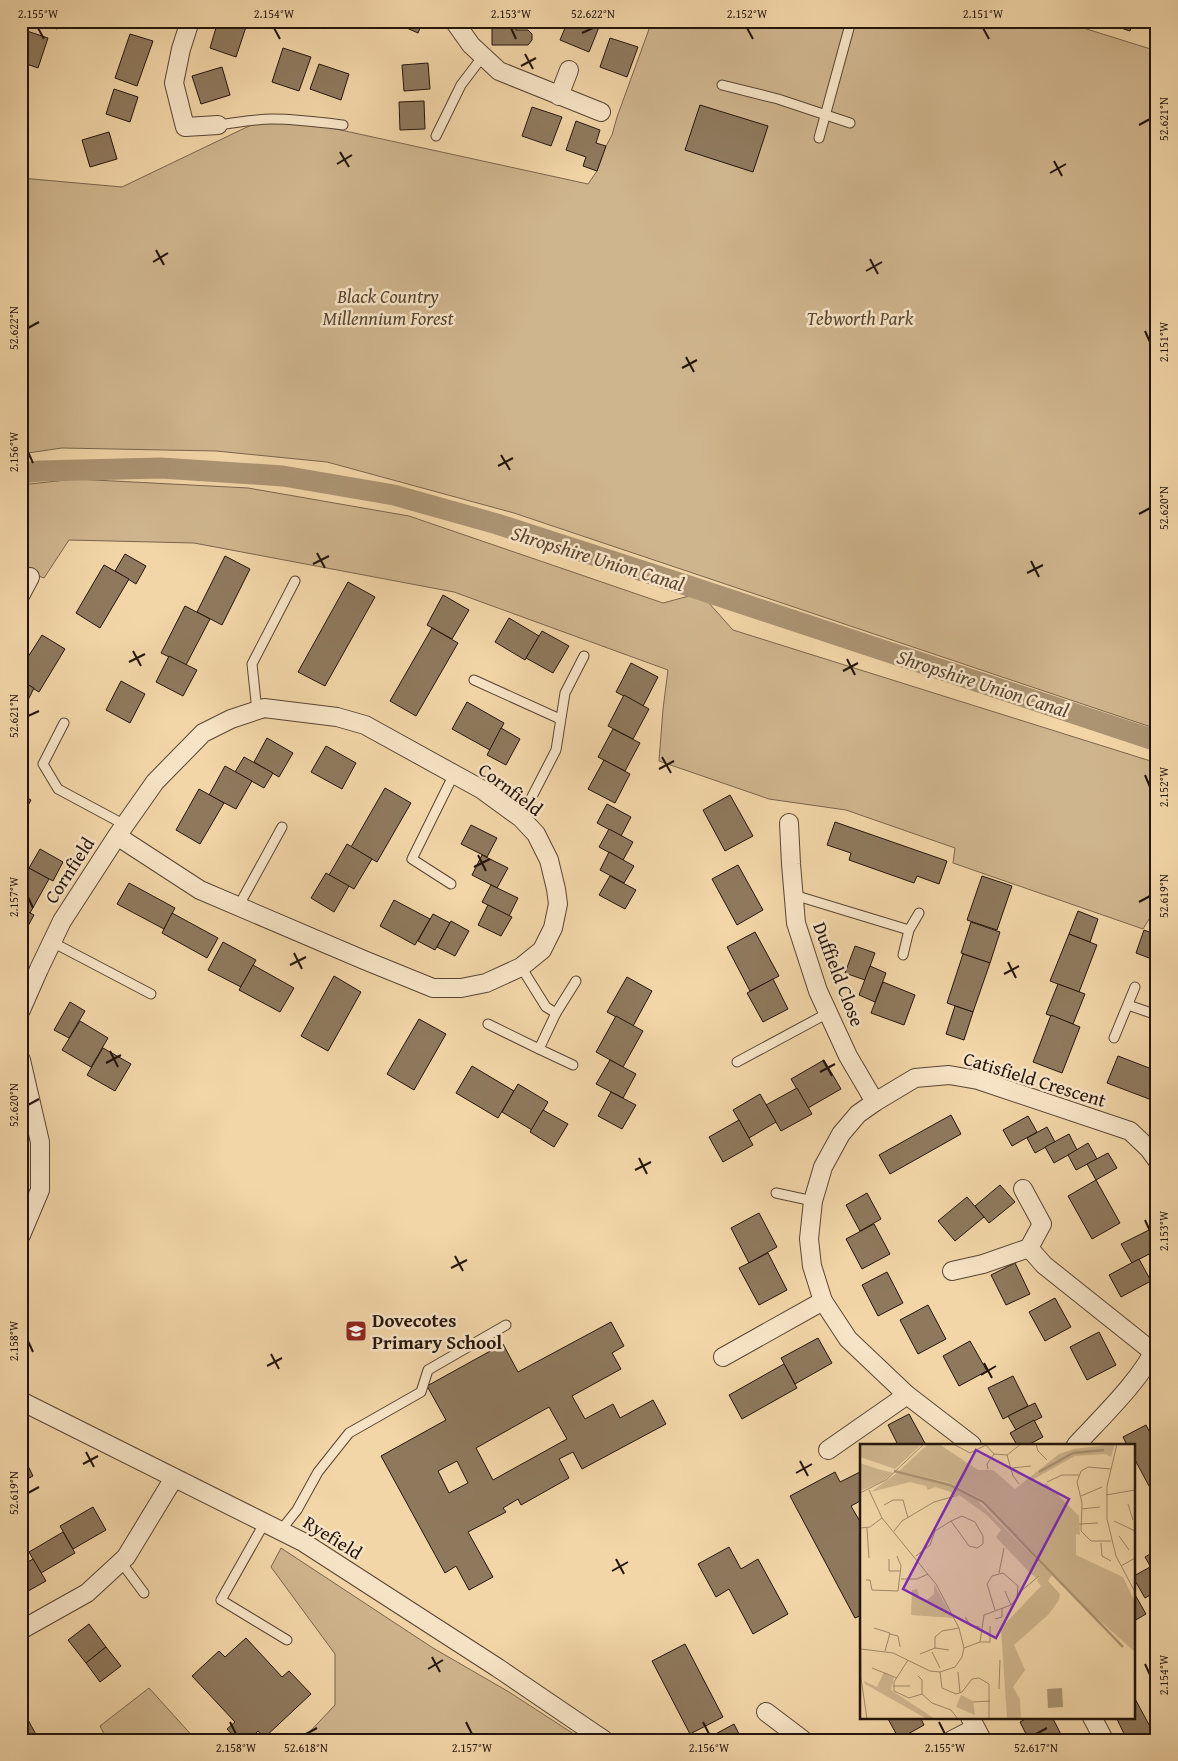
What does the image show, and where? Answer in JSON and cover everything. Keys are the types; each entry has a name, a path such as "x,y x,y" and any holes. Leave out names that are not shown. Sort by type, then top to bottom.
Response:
{"street":[{"path":"190,21 174,84 185,127 218,125"},
{"path":"454,21 471,45 499,71 601,112"},
{"path":"559,96 569,70"},
{"path":"21,594 30,576"},
{"name":"Cornfield","path":"21,1010 62,921 121,830 155,782 203,734 231,719 264,708 337,717 365,725 481,790 521,818 536,834 549,860 558,904 553,928 542,950 521,967 486,983 461,988 433,988 200,890 121,830"},
{"name":"Duffield Close","path":"789,822 796,923 818,990 828,1013 848,1056 875,1102"},
{"path":"21,1060 40,1142 40,1190 21,1235"},
{"name":"Catisfield Crescent","path":"971,1444 908,1395 848,1340 823,1301 812,1266 809,1239 813,1201 823,1167 841,1134 858,1114 915,1078 949,1074 978,1080 1130,1131 1149,1149 1157,1160"},
{"path":"952,1271 983,1264 1029,1248 1042,1224 1023,1188"},
{"path":"1029,1248 1044,1265 1155,1348 1129,1386 1086,1441"},
{"path":"723,1357 823,1301"},
{"path":"828,1450 908,1395"},
{"name":"Ryefield","path":"21,1401 304,1542 604,1740"},
{"path":"21,1630 87,1593 126,1558 174,1478"},
{"path":"766,1712 803,1740"},
{"path":"1093,1718 1104,1740"},
{"path":"952,1740 975,1728"}],"lane":[{"path":"819,138 852,21"},
{"path":"436,136 462,85 483,56"},
{"path":"722,85 778,99 850,123"},
{"path":"218,125 272,119 311,120 343,125"},
{"path":"257,711 252,664 295,581"},
{"path":"521,818 556,750 566,692 584,656"},
{"path":"474,680 560,719"},
{"path":"64,723 43,764 58,789 121,830"},
{"path":"451,884 412,859 454,774"},
{"path":"238,906 282,827"},
{"path":"794,895 909,930"},
{"path":"903,956 909,930 918,913"},
{"path":"52,942 151,994"},
{"path":"521,967 546,1007 556,1012"},
{"path":"539,1049 556,1012 576,981"},
{"path":"1114,1038 1136,987"},
{"path":"1128,1005 1157,1015"},
{"path":"737,1062 828,1013"},
{"path":"488,1024 573,1065"},
{"path":"776,1193 813,1201"},
{"path":"281,1530 301,1503 318,1472 349,1433 421,1392 428,1370 506,1325"},
{"path":"265,1522 221,1600 287,1640"},
{"path":"121,1562 144,1593"}],"green space":[{"name":"Tebworth Park","path":"652,21 1061,21 1157,51 1157,729 514,513 327,462 216,451 62,448 21,454 21,178 122,187 272,115 588,184 597,171 612,135"},
{"path":"75,479 248,488 409,516 663,603 689,596 708,602 733,630 1157,763 1157,917 1151,916 1143,929 953,863 955,848 846,810 769,799 659,761 668,670 454,592 194,543 69,540 44,578 21,569 21,485"},
{"path":"281,1548 433,1648 509,1692 583,1740 302,1740 335,1705 335,1654 271,1567"},
{"path":"149,1688 196,1740 107,1740 100,1726"}],"building":[{"path":"34,21 60,21 57,29"},
{"path":"218,21 248,21 236,57 210,48"},
{"path":"391,21 423,21 418,33"},
{"path":"492,21 516,21 516,30 528,30 532,34 532,40 528,45 492,45"},
{"path":"568,21 601,22 589,52 560,40"},
{"path":"1110,21 1133,21 1130,31 1109,24"},
{"path":"24,30 48,38 38,68 21,62 21,39"},
{"path":"130,34 153,41 137,86 115,78"},
{"path":"610,38 638,47 627,77 600,67"},
{"path":"283,48 311,57 299,91 272,82"},
{"path":"428,63 430,89 404,91 402,65"},
{"path":"319,64 349,74 341,100 310,89"},
{"path":"222,67 230,95 201,104 192,76"},
{"path":"114,89 138,97 130,122 106,114"},
{"path":"424,101 425,129 400,130 399,102"},
{"path":"700,105 768,126 753,172 685,150"},
{"path":"532,107 562,117 551,146 522,136"},
{"path":"576,121 600,130 596,143 606,146 597,171 583,166 586,157 566,150"},
{"path":"109,132 117,159 90,167 82,140"},
{"path":"125,554 146,566 136,584 115,571"},
{"path":"225,556 250,569 222,625 197,612"},
{"path":"104,565 129,579 100,628 76,613"},
{"path":"348,582 375,597 325,686 298,672"},
{"path":"443,595 469,610 452,639 427,625"},
{"path":"185,606 210,619 186,665 161,653"},
{"path":"509,618 539,636 525,660 495,642"},
{"path":"432,628 458,643 416,716 390,701"},
{"path":"542,631 569,646 553,673 526,658"},
{"path":"42,635 65,649 39,692 21,681 21,668"},
{"path":"169,656 197,670 183,696 156,682"},
{"path":"631,663 658,677 643,706 616,692"},
{"path":"21,681 34,688 26,704 21,701"},
{"path":"121,681 145,694 130,723 106,710"},
{"path":"624,695 649,709 633,739 608,726"},
{"path":"467,702 504,723 490,750 452,729"},
{"path":"501,728 520,739 506,765 487,755"},
{"path":"613,729 640,743 625,771 598,757"},
{"path":"267,738 293,753 279,777 254,762"},
{"path":"326,746 356,763 342,789 311,772"},
{"path":"244,757 273,773 264,788 235,772"},
{"path":"604,760 630,774 615,803 588,789"},
{"path":"225,766 252,781 236,809 209,795"},
{"path":"385,788 411,803 377,862 351,847"},
{"path":"199,789 224,803 200,844 176,830"},
{"path":"21,794 31,800 21,818"},
{"path":"730,795 753,836 725,851 703,810"},
{"path":"607,804 631,817 621,836 597,823"},
{"path":"835,822 947,861 939,884 917,876 914,883 849,860 851,853 827,845"},
{"path":"471,825 497,838 487,857 461,844"},
{"path":"609,829 633,842 623,860 599,847"},
{"path":"347,844 372,859 354,889 329,875"},
{"path":"40,849 63,862 53,881 29,868"},
{"path":"609,852 634,866 624,883 600,870"},
{"path":"482,855 508,868 497,888 472,875"},
{"path":"738,865 763,910 737,925 712,879"},
{"path":"25,866 49,879 30,913 21,908 21,872"},
{"path":"326,873 349,886 334,912 311,898"},
{"path":"610,876 636,890 625,909 599,895"},
{"path":"982,876 1012,886 997,930 967,920"},
{"path":"129,883 175,908 164,929 117,904"},
{"path":"491,885 518,898 509,916 482,902"},
{"path":"394,900 430,919 415,945 380,926"},
{"path":"488,905 512,917 501,936 478,925"},
{"path":"21,908 34,915 21,939"},
{"path":"1078,911 1098,919 1090,942 1069,934"},
{"path":"172,913 218,938 207,958 162,933"},
{"path":"433,914 450,923 435,950 418,941"},
{"path":"451,921 469,931 455,956 437,947"},
{"path":"971,922 1000,932 990,963 961,953"},
{"path":"1144,930 1157,935 1157,961 1136,953"},
{"path":"755,932 779,976 750,991 727,947"},
{"path":"1069,934 1097,945 1079,992 1050,981"},
{"path":"223,942 256,960 241,987 208,970"},
{"path":"855,946 875,953 865,980 845,973"},
{"path":"963,954 990,963 973,1012 947,1003"},
{"path":"253,965 294,988 280,1012 239,990"},
{"path":"870,966 886,973 875,1002 859,995"},
{"path":"334,976 361,992 328,1051 301,1036"},
{"path":"627,977 652,991 633,1026 607,1012"},
{"path":"773,979 788,1009 763,1022 747,993"},
{"path":"883,982 915,995 904,1025 871,1013"},
{"path":"1058,984 1085,994 1073,1024 1046,1014"},
{"path":"70,1002 85,1011 69,1038 54,1030"},
{"path":"955,1006 973,1012 964,1040 946,1034"},
{"path":"1051,1015 1080,1027 1062,1073 1033,1062"},
{"path":"616,1016 643,1031 623,1067 596,1052"},
{"path":"419,1019 446,1034 414,1090 387,1074"},
{"path":"80,1021 108,1038 91,1067 62,1050"},
{"path":"103,1048 131,1064 115,1091 87,1075"},
{"path":"1118,1056 1157,1071 1157,1102 1107,1083"},
{"path":"610,1060 636,1074 623,1098 596,1084"},
{"path":"824,1060 841,1089 808,1108 791,1079"},
{"path":"472,1066 514,1091 498,1118 456,1093"},
{"path":"518,1084 548,1102 532,1130 502,1112"},
{"path":"797,1088 812,1114 781,1131 766,1105"},
{"path":"611,1092 636,1105 622,1129 598,1116"},
{"path":"760,1094 776,1122 749,1138 733,1110"},
{"path":"543,1110 568,1124 554,1147 530,1132"},
{"path":"951,1115 961,1134 890,1174 879,1155"},
{"path":"1028,1116 1037,1132 1012,1146 1003,1130"},
{"path":"739,1120 753,1145 723,1162 709,1137"},
{"path":"1047,1127 1055,1142 1035,1153 1027,1138"},
{"path":"1069,1134 1077,1150 1054,1163 1045,1147"},
{"path":"1088,1143 1097,1159 1076,1170 1068,1155"},
{"path":"1108,1153 1117,1168 1096,1180 1087,1164"},
{"path":"1096,1180 1120,1223 1092,1239 1068,1196"},
{"path":"1000,1185 1015,1202 989,1223 975,1206"},
{"path":"867,1193 881,1219 860,1231 846,1205"},
{"path":"967,1197 984,1217 955,1241 938,1221"},
{"path":"759,1213 777,1247 749,1263 731,1228"},
{"path":"874,1224 890,1254 862,1269 846,1239"},
{"path":"1151,1229 1157,1239 1157,1250 1132,1263 1121,1244"},
{"path":"768,1253 787,1290 759,1305 739,1268"},
{"path":"1139,1259 1151,1281 1121,1297 1109,1275"},
{"path":"1015,1263 1030,1294 1006,1305 991,1275"},
{"path":"887,1272 903,1303 878,1316 862,1285"},
{"path":"1055,1298 1071,1327 1045,1341 1029,1312"},
{"path":"928,1305 946,1339 918,1354 900,1320"},
{"path":"611,1322 624,1346 612,1353 621,1369 572,1396 585,1419 613,1404 620,1418 653,1400 666,1424 582,1469 573,1452 559,1459 569,1478 521,1505 518,1499 503,1508 506,1512 468,1532 493,1577 469,1590 456,1566 445,1573 381,1456 446,1420 427,1386 503,1344 518,1372","holes":["549,1407 567,1439 493,1480 476,1448","457,1461 468,1483 449,1493 438,1471"]},
{"path":"1099,1332 1116,1365 1087,1380 1070,1347"},
{"path":"818,1338 832,1363 795,1384 781,1358"},
{"path":"970,1341 987,1371 959,1386 943,1356"},
{"path":"784,1364 797,1388 742,1419 729,1395"},
{"path":"1013,1376 1028,1406 1003,1419 988,1388"},
{"path":"1035,1403 1042,1417 1016,1430 1008,1416"},
{"path":"909,1414 925,1444 898,1444 888,1425"},
{"path":"1034,1420 1043,1437 1030,1444 1016,1444 1010,1433"},
{"path":"1146,1425 1157,1446 1157,1482 1149,1486 1136,1462 1136,1444 1126,1444 1123,1437"},
{"path":"24,1458 33,1476 21,1482 21,1459"},
{"path":"835,1472 840,1482 860,1472 860,1501 851,1506 860,1522 860,1616 855,1618 790,1496"},
{"path":"93,1507 106,1530 73,1549 60,1526"},
{"path":"63,1532 75,1553 41,1573 29,1552"},
{"path":"729,1547 741,1569 758,1559 788,1614 753,1634 729,1589 716,1597 698,1564"},
{"path":"1157,1550 1157,1578 1145,1557"},
{"path":"33,1559 46,1581 21,1595 21,1566"},
{"path":"1150,1567 1157,1578 1157,1591 1145,1598 1136,1582 1136,1575"},
{"path":"1136,1596 1146,1614 1136,1620"},
{"path":"89,1624 106,1647 86,1663 68,1640"},
{"path":"246,1638 282,1677 289,1671 311,1694 264,1738 258,1731 249,1740 237,1740 227,1729 235,1722 192,1676 219,1651 225,1657"},
{"path":"685,1644 723,1717 690,1734 652,1661"},
{"path":"106,1647 121,1666 100,1682 86,1663"},
{"path":"1136,1701 1153,1732 1138,1740 1127,1740 1116,1718 1136,1718"},
{"path":"21,1707 39,1740 21,1740"},
{"path":"888,1718 920,1718 924,1725 899,1739"},
{"path":"1027,1718 1053,1718 1064,1740 1029,1740 1020,1722"},
{"path":"734,1724 742,1740 711,1740 710,1737"}],"waterway":[{"name":"Shropshire Union Canal","path":"21,473 161,468 283,476 394,495 497,524 1157,741"}],"place":[{"name":"Dovecotes Primary School","path":"356,1331"}],"park label":[{"name":"Black Country Millennium Forest","path":"388,307"}]}
